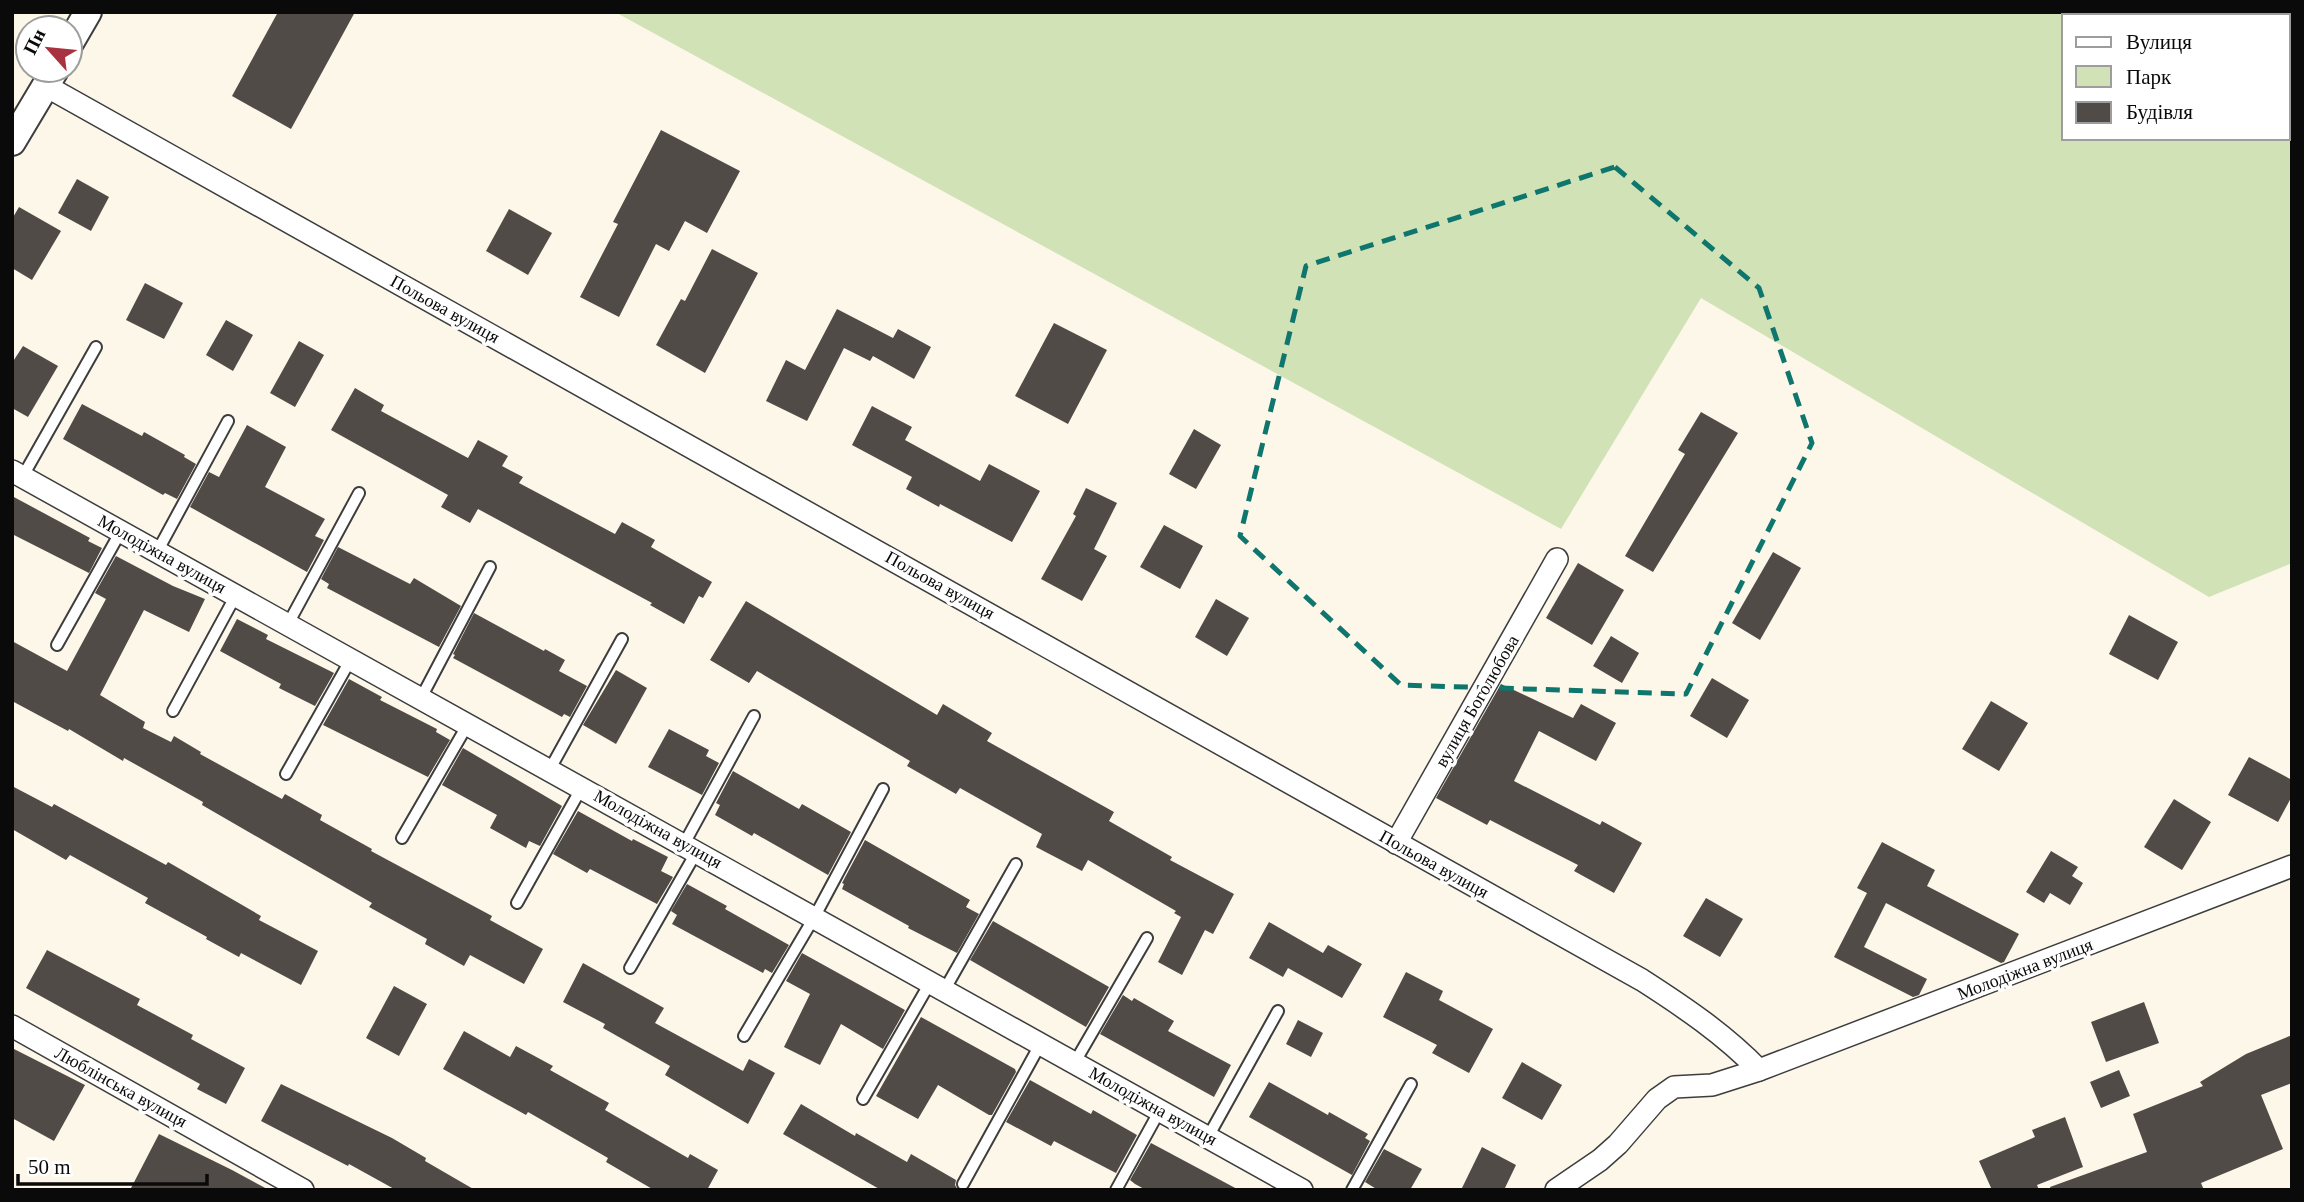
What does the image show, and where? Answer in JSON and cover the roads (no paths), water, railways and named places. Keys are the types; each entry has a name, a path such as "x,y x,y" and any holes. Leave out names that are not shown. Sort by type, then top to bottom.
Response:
{"street":[{"path":"12,142 46,84"},
{"name":"Польова вулиця","path":"58,84 107,121 1642,980 1734,1044 1759,1070"},
{"name":"Молодіжна вулиця","path":"17,473 815,916 1208,1137 1290,1187"},
{"name":"вулиця Боголюбова","path":"1396,843 1557,559"},
{"name":"Молодіжна вулиця","path":"1556,1190 1600,1160 1618,1144 1657,1099 1674,1087 1712,1085 1759,1070 2292,866"},
{"name":"Люблінська вулиця","path":"12,1026 303,1190"}],"lane":[{"path":"17,473 96,347"},
{"path":"157,552 228,421"},
{"path":"288,624 359,493"},
{"path":"57,645 121,531"},
{"path":"421,698 490,567"},
{"path":"173,711 236,595"},
{"path":"550,769 622,639"},
{"path":"286,774 351,659"},
{"path":"630,968 754,716"},
{"path":"402,838 468,724"},
{"path":"517,902 582,787"},
{"path":"744,1036 815,916 883,789"},
{"path":"863,1099 1016,864"},
{"path":"1075,1062 1147,939"},
{"path":"1208,1137 1278,1011"},
{"path":"963,1184 1041,1043"},
{"path":"1352,1190 1411,1084"},
{"path":"1116,1190 1160,1110"}]}
